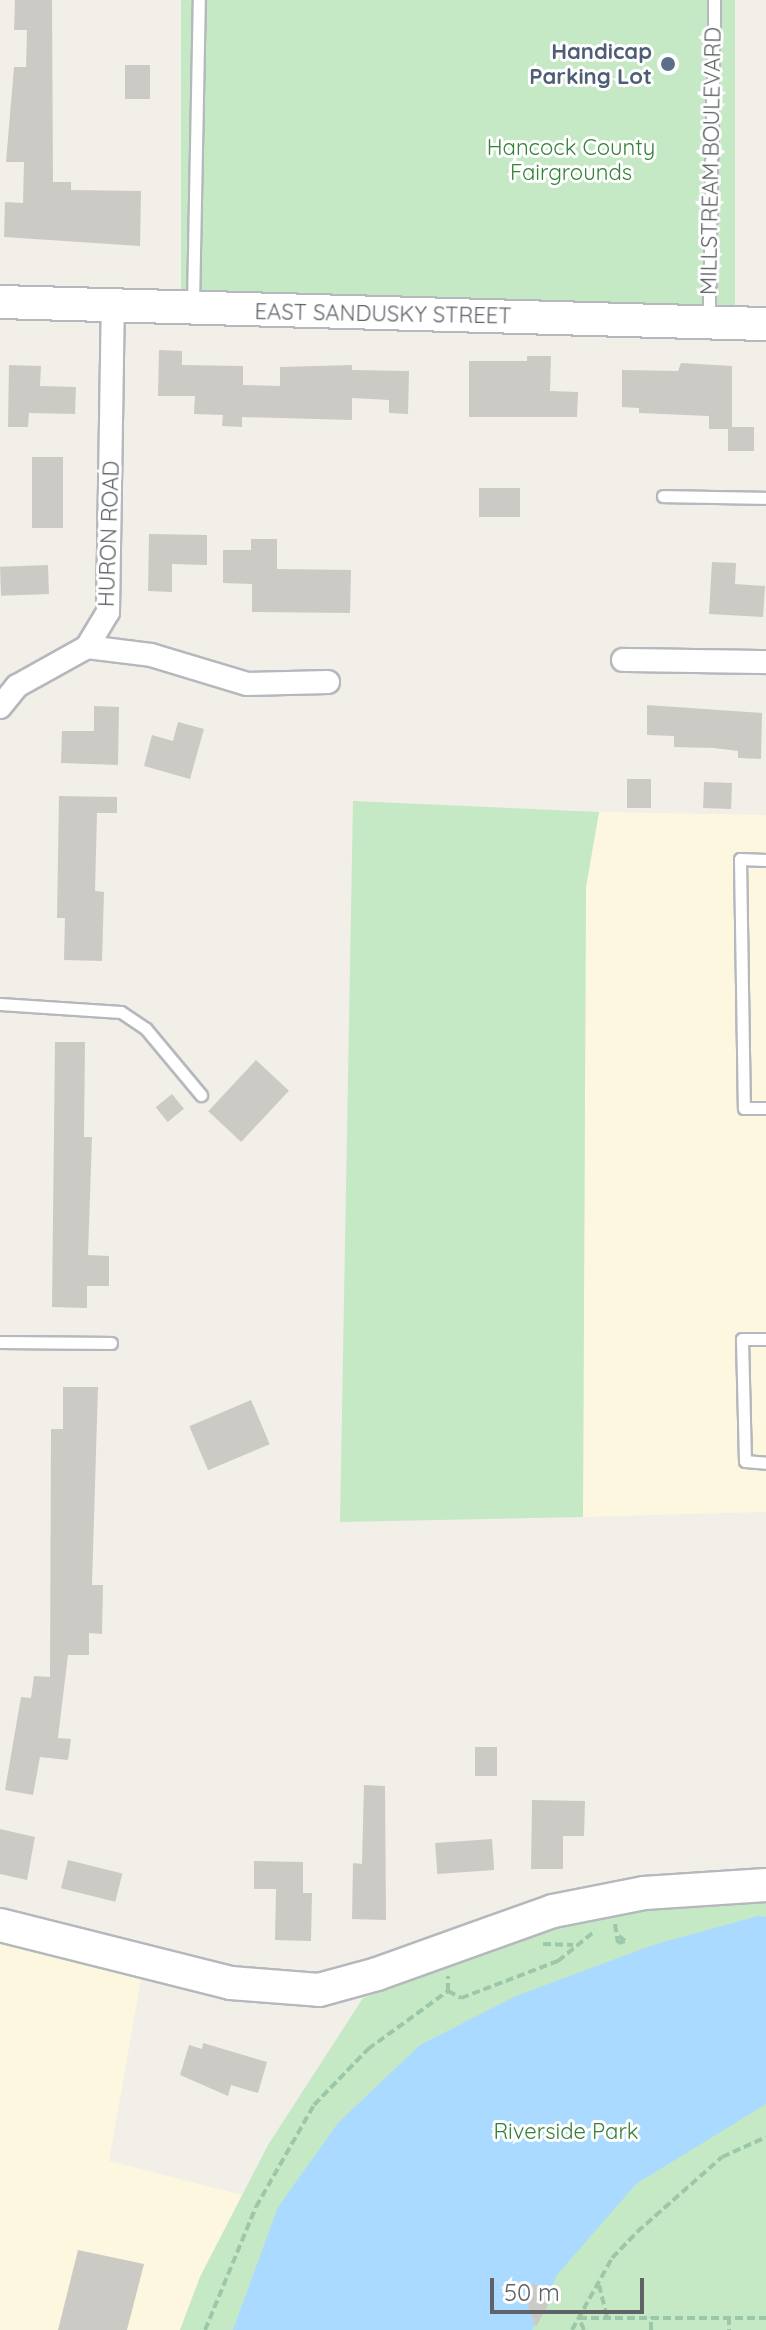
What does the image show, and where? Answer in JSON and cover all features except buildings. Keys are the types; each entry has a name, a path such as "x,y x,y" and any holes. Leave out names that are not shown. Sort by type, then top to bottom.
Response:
{"main road":[{"name":"EAST SANDUSKY STREET","path":"0,302 766,324"},
{"path":"0,1925 231,1983 319,1990 377,1974 553,1911 644,1893 766,1885"}],"street":[{"name":"HURON ROAD","path":"87,647 103,625 110,581 113,306"},
{"path":"4,697 87,647 151,655 247,684 328,682"},
{"path":"623,660 766,662"}],"lane":[{"path":"192,309 199,0"},
{"name":"MILLSTREAM BOULEVARD","path":"709,323 714,0"},
{"path":"663,496 766,498"},
{"path":"766,860 740,859 744,1108 766,1108"},
{"path":"0,1004 121,1012 146,1029 201,1095"},
{"path":"766,1339 742,1339 745,1461 766,1463"},
{"path":"0,1342 111,1343"}],"path":[{"path":"448,1991 461,1998 558,1961 573,1945 629,1920"},
{"path":"615,1924 619,1936"},
{"path":"540,1945 573,1945"},
{"path":"448,1976 448,1991"},
{"path":"205,2330 256,2207 314,2105 368,2049 448,1991"},
{"path":"572,2330 612,2258 684,2188 722,2157 766,2137"},
{"path":"598,2283 607,2317"},
{"path":"651,2317 651,2330"},
{"path":"729,2317 729,2330"},
{"path":"579,2318 766,2318"},
{"path":"579,2318 584,2330"}],"shaded area":[{"path":"599,812 766,815 766,1512 583,1517 586,887"},
{"path":"0,1925 144,1962 109,2161 242,2195 200,2277 180,2330 0,2330"}],"green space":[{"name":"Hancock County Fairgrounds","path":"181,0 735,0 735,309 181,309"},
{"path":"353,801 599,812 586,887 583,1517 340,1522"},
{"name":"Riverside Park","path":"766,1900 766,2330 180,2330 200,2277 268,2145 363,1998 554,1926 645,1908"}],"water":[{"name":"Riverside Park","path":"758,1916 766,1917 766,2104 636,2184 557,2275 532,2330 233,2330 278,2207 338,2123 420,2045 516,1996 653,1945"}],"place":[{"name":"Handicap Parking Lot","path":"668,64"}]}
